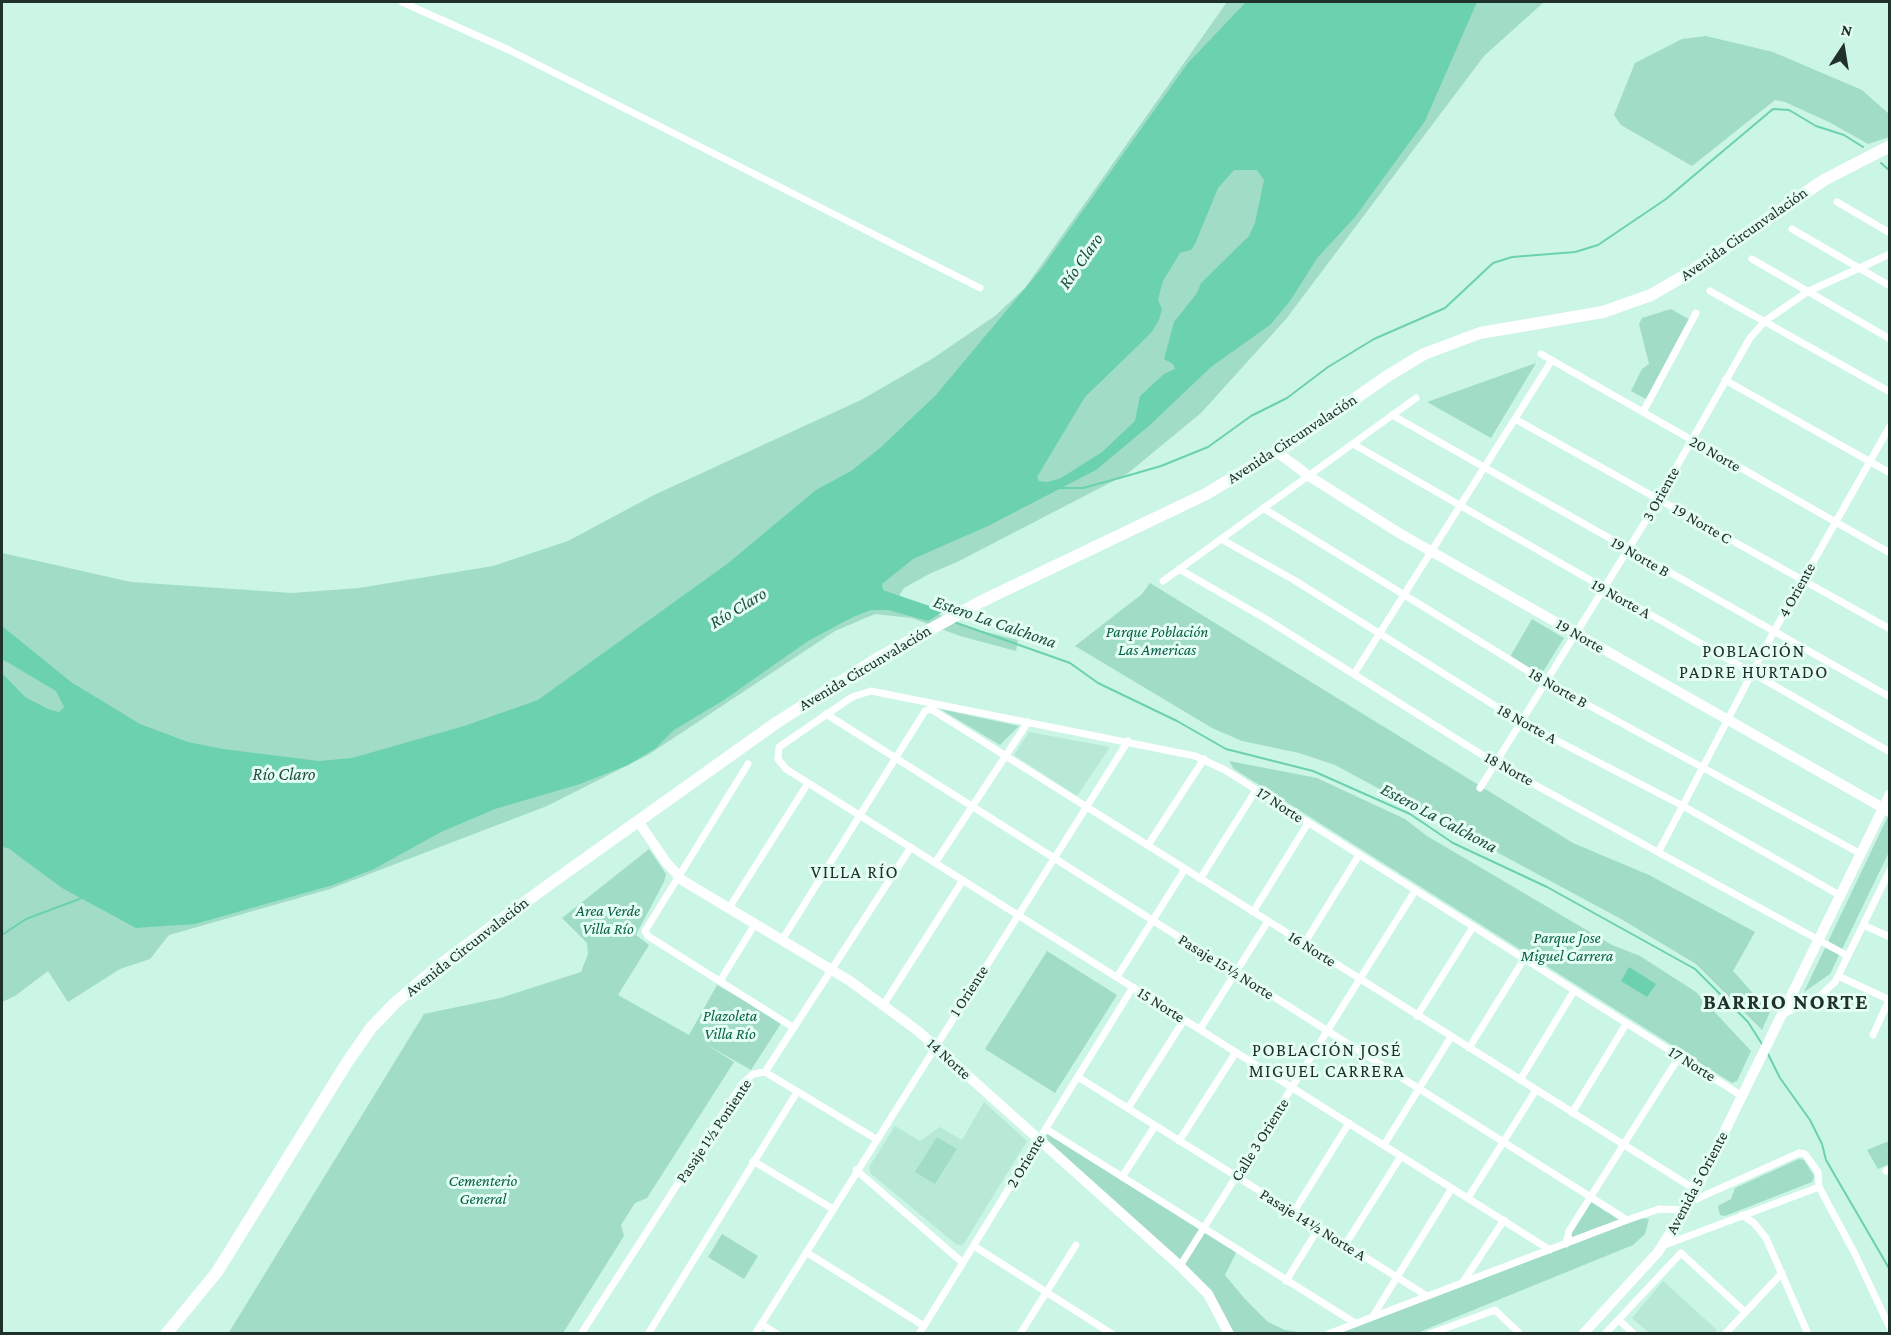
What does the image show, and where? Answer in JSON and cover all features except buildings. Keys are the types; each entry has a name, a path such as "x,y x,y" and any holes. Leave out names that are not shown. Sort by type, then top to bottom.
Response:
{"main road":[{"name":"Avenida Circunvalación","path":"166,1334 193,1305 228,1256 348,1061 383,1015 436,968 783,718 920,634 980,602 1177,509 1277,452 1400,368 1436,349 1491,331 1603,312 1663,289 1816,185 1890,146"}],"street":[{"path":"402,2 509,50 980,288"},
{"path":"1837,202 1890,233"},
{"path":"1792,229 1890,286"},
{"name":"3 Oriente","path":"1480,788 1628,550 1750,338 1766,321 1807,292 1856,267 1890,254"},
{"path":"1752,259 1890,339"},
{"path":"1710,291 1890,392"},
{"path":"1642,412 1696,313"},
{"name":"20 Norte","path":"1541,354 1890,553"},
{"path":"1354,674 1552,360"},
{"path":"1725,380 1890,473"},
{"path":"1163,581 1416,398"},
{"name":"19 Norte B","path":"1392,415 1773,633 1890,697"},
{"name":"19 Norte C","path":"1515,419 1890,629"},
{"name":"4 Oriente","path":"1659,851 1773,633 1890,426"},
{"name":"19 Norte A","path":"1353,444 1890,752"},
{"name":"19 Norte","path":"1277,452 1309,476 1432,552 1886,810"},
{"name":"18 Norte B","path":"1263,508 1546,682 1861,854"},
{"name":"18 Norte A","path":"1221,539 1294,580 1521,722 1683,806 1841,896"},
{"name":"18 Norte","path":"1179,569 1266,619 1495,763 1848,956"},
{"name":"17 Norte","path":"777,754 782,743 858,694 871,691 1128,741 1204,759 1742,1096"},
{"name":"16 Norte","path":"895,758 928,709 1005,755 1696,1190"},
{"name":"Pasaje 15½ Norte","path":"826,714 1627,1220"},
{"path":"935,863 1028,722"},
{"name":"1 Oriente","path":"755,1334 856,1170 1128,741"},
{"name":"15 Norte","path":"777,754 782,766 808,783 1550,1250"},
{"path":"782,940 895,758"},
{"path":"1148,845 1204,759"},
{"path":"748,764 645,931 648,936 794,1029"},
{"path":"729,908 808,783"},
{"path":"1200,879 1256,790"},
{"name":"Avenida 5 Oriente","path":"1583,1334 1662,1246 1687,1206 1861,854 1886,810 1890,794"},
{"name":"14 Norte","path":"638,821 677,876 884,1004 934,1046 1180,1266 1208,1294 1229,1334"},
{"path":"1252,912 1308,823"},
{"name":"Pasaje 1½ Poniente","path":"581,1334 742,1084 753,1074 765,1072 911,847"},
{"path":"1304,944 1359,855"},
{"path":"1117,977 1185,869"},
{"path":"1783,1014 1820,996 1838,976 1889,874"},
{"path":"884,1004 963,880"},
{"name":"Calle 3 Oriente","path":"1180,1266 1415,891"},
{"path":"1200,1029 1268,921"},
{"path":"720,981 755,924"},
{"path":"1863,925 1890,937"},
{"path":"1417,1016 1473,927"},
{"path":"1469,1048 1524,959"},
{"path":"1838,976 1889,1000 1873,1035"},
{"name":"2 Oriente","path":"919,1334 1133,987"},
{"path":"1520,1080 1575,991"},
{"path":"1128,1108 1184,1020"},
{"path":"1572,1113 1626,1024"},
{"path":"1384,1145 1451,1037"},
{"path":"1179,1141 1236,1052"},
{"path":"1566,1244 1569,1230 1679,1057"},
{"path":"765,1072 876,1139"},
{"name":"Pasaje 14½ Norte A","path":"1078,1077 1427,1296"},
{"path":"1468,1198 1536,1090"},
{"path":"648,1334 797,1092"},
{"path":"1293,1213 1349,1123"},
{"path":"1122,1177 1155,1126"},
{"path":"1046,1129 1355,1323"},
{"path":"1328,1334 1627,1220 1659,1209 1687,1206 1799,1153 1805,1154 1818,1172 1819,1186 1856,1254 1890,1328"},
{"path":"1345,1245 1401,1156"},
{"path":"753,1161 832,1209"},
{"path":"856,1170 963,1263"},
{"path":"1662,1246 1819,1186"},
{"path":"1373,1316 1452,1188"},
{"path":"1742,1215 1754,1223 1766,1238 1806,1333"},
{"path":"1462,1282 1504,1220"},
{"path":"1286,1281 1318,1229"},
{"path":"1020,1334 1076,1245"},
{"path":"974,1246 1112,1334"},
{"path":"806,1252 924,1326"},
{"path":"1605,1334 1681,1253 1745,1312"},
{"path":"1725,1334 1782,1273"},
{"path":"1430,1334 1495,1310 1520,1334"},
{"path":"1618,1320 1634,1334"},
{"path":"761,1324 777,1334"}],"shaded area":[{"path":"1029,732 1110,747 1077,796 1014,755"},
{"path":"984,1102 1027,1141 963,1245 957,1245 870,1173 869,1167 895,1126 920,1141 940,1127 962,1140"},
{"path":"1663,1281 1717,1330 1713,1333 1649,1333 1632,1318"}],"green space":[{"path":"1227,2 1544,2 1484,56 1286,319 1201,413 1127,474 957,562 929,574 904,588 899,596 966,627 1018,640 1016,651 960,636 912,618 875,614 835,631 648,755 547,806 330,889 169,935 150,959 120,969 68,1002 48,971 15,996 2,1002 2,553 131,582 292,593 359,588 493,566 568,541 654,495 861,400 932,359 995,316 1025,288"},
{"path":"1706,36 1773,52 1862,90 1889,114 1889,137 1868,144 1829,122 1785,102 1775,100 1692,166 1621,125 1614,115 1635,63 1682,39"},
{"path":"1671,309 1692,321 1646,399 1631,391 1642,369 1649,364 1639,324 1642,318"},
{"path":"1536,363 1491,438 1427,402"},
{"name":"Parque Población Las Americas","path":"1150,583 1573,843 1649,875 1755,932 1733,971 1770,1012 1762,1030 1696,964 1621,919 1335,765 1299,753 1242,741 1212,728 1075,646 1142,594"},
{"path":"1532,619 1564,638 1541,675 1510,657"},
{"path":"940,709 1019,726 1000,745"},
{"name":"Parque Jose Miguel Carrera","path":"1229,761 1317,778 1405,819 1427,836 1612,945 1640,956 1696,992 1751,1051 1737,1081 1732,1083 1234,769"},
{"path":"1889,814 1889,852 1830,974 1804,992"},
{"name":"Cementerio General","path":"649,849 666,874 636,935 649,945 618,995 689,1035 717,985 782,1022 751,1070 704,1043 734,1062 647,1198 635,1203 621,1225 624,1236 563,1333 228,1334 424,1014 500,998 581,972 588,954 587,943 562,918"},
{"path":"1047,951 1117,995 1055,1093 985,1049"},
{"path":"1048,1133 1237,1251 1225,1275 1244,1298 1268,1322 1285,1330 1305,1333 1227,1333 1216,1300 1043,1140"},
{"path":"937,1137 957,1149 935,1184 915,1172"},
{"path":"1889,1141 1889,1164 1878,1169 1867,1150"},
{"path":"1799,1159 1804,1160 1814,1176 1812,1182 1725,1216 1720,1215 1718,1206 1731,1199 1735,1188"},
{"path":"1591,1202 1619,1220 1573,1237 1570,1235"},
{"path":"1642,1218 1649,1219 1645,1234 1633,1245 1417,1333 1340,1333"},
{"path":"722,1234 758,1256 744,1279 708,1257"}],"water":[{"name":"Río Claro","path":"1246,2 1477,2 1425,121 1355,217 1318,257 1290,301 1270,325 1211,367 1150,425 1096,470 988,526 913,559 882,584 883,590 944,611 928,621 888,610 871,610 853,617 808,641 724,700 674,730 656,748 628,765 580,784 495,809 441,832 374,869 333,885 195,924 136,928 62,888 8,848 2,847 2,673 25,697 59,712 64,707 56,691 2,659 2,626 71,682 140,724 188,742 223,749 319,761 352,758 464,726 538,700 727,564 816,490 851,471 880,448 936,395 1042,268 1188,63","holes":["1234,170 1257,170 1264,180 1255,223 1249,236 1201,283 1197,293 1174,322 1164,359 1173,364 1175,369 1164,374 1140,396 1135,421 1102,452 1061,478 1047,482 1039,481 1037,477 1085,397 1151,333 1159,320 1162,309 1158,300 1163,281 1180,253 1191,250 1195,244 1218,188"]},
{"path":"1629,967 1656,984 1647,997 1621,981"}],"waterway":[{"path":"1058,488 1083,488 1161,466 1208,447 1251,416 1287,398 1328,367 1374,339 1445,308 1493,263 1512,257 1575,252 1598,245 1666,199 1773,109 1789,110 1816,126 1844,135 1863,147"},
{"path":"1881,163 1890,171"},
{"name":"Estero La Calchona","path":"954,622 1070,663 1098,683 1177,721 1226,749 1313,771 1410,814 1453,843 1547,887 1695,969 1748,1022 1762,1044"},
{"path":"2,935 26,919 82,898"},
{"name":"Estero La Calchona","path":"1768,1054 1780,1078 1810,1120 1822,1144 1826,1160 1890,1270"}],"district":[{"name":"POBLACIÓN PADRE HURTADO","path":"1754,661"},
{"name":"VILLA RÍO","path":"855,872"},
{"name":"BARRIO NORTE","path":"1786,1002"},
{"name":"POBLACIÓN JOSÉ MIGUEL CARRERA","path":"1327,1060"}],"park label":[{"name":"Area Verde Villa Río","path":"608,920"},
{"name":"Plazoleta Villa Río","path":"730,1025"}]}
